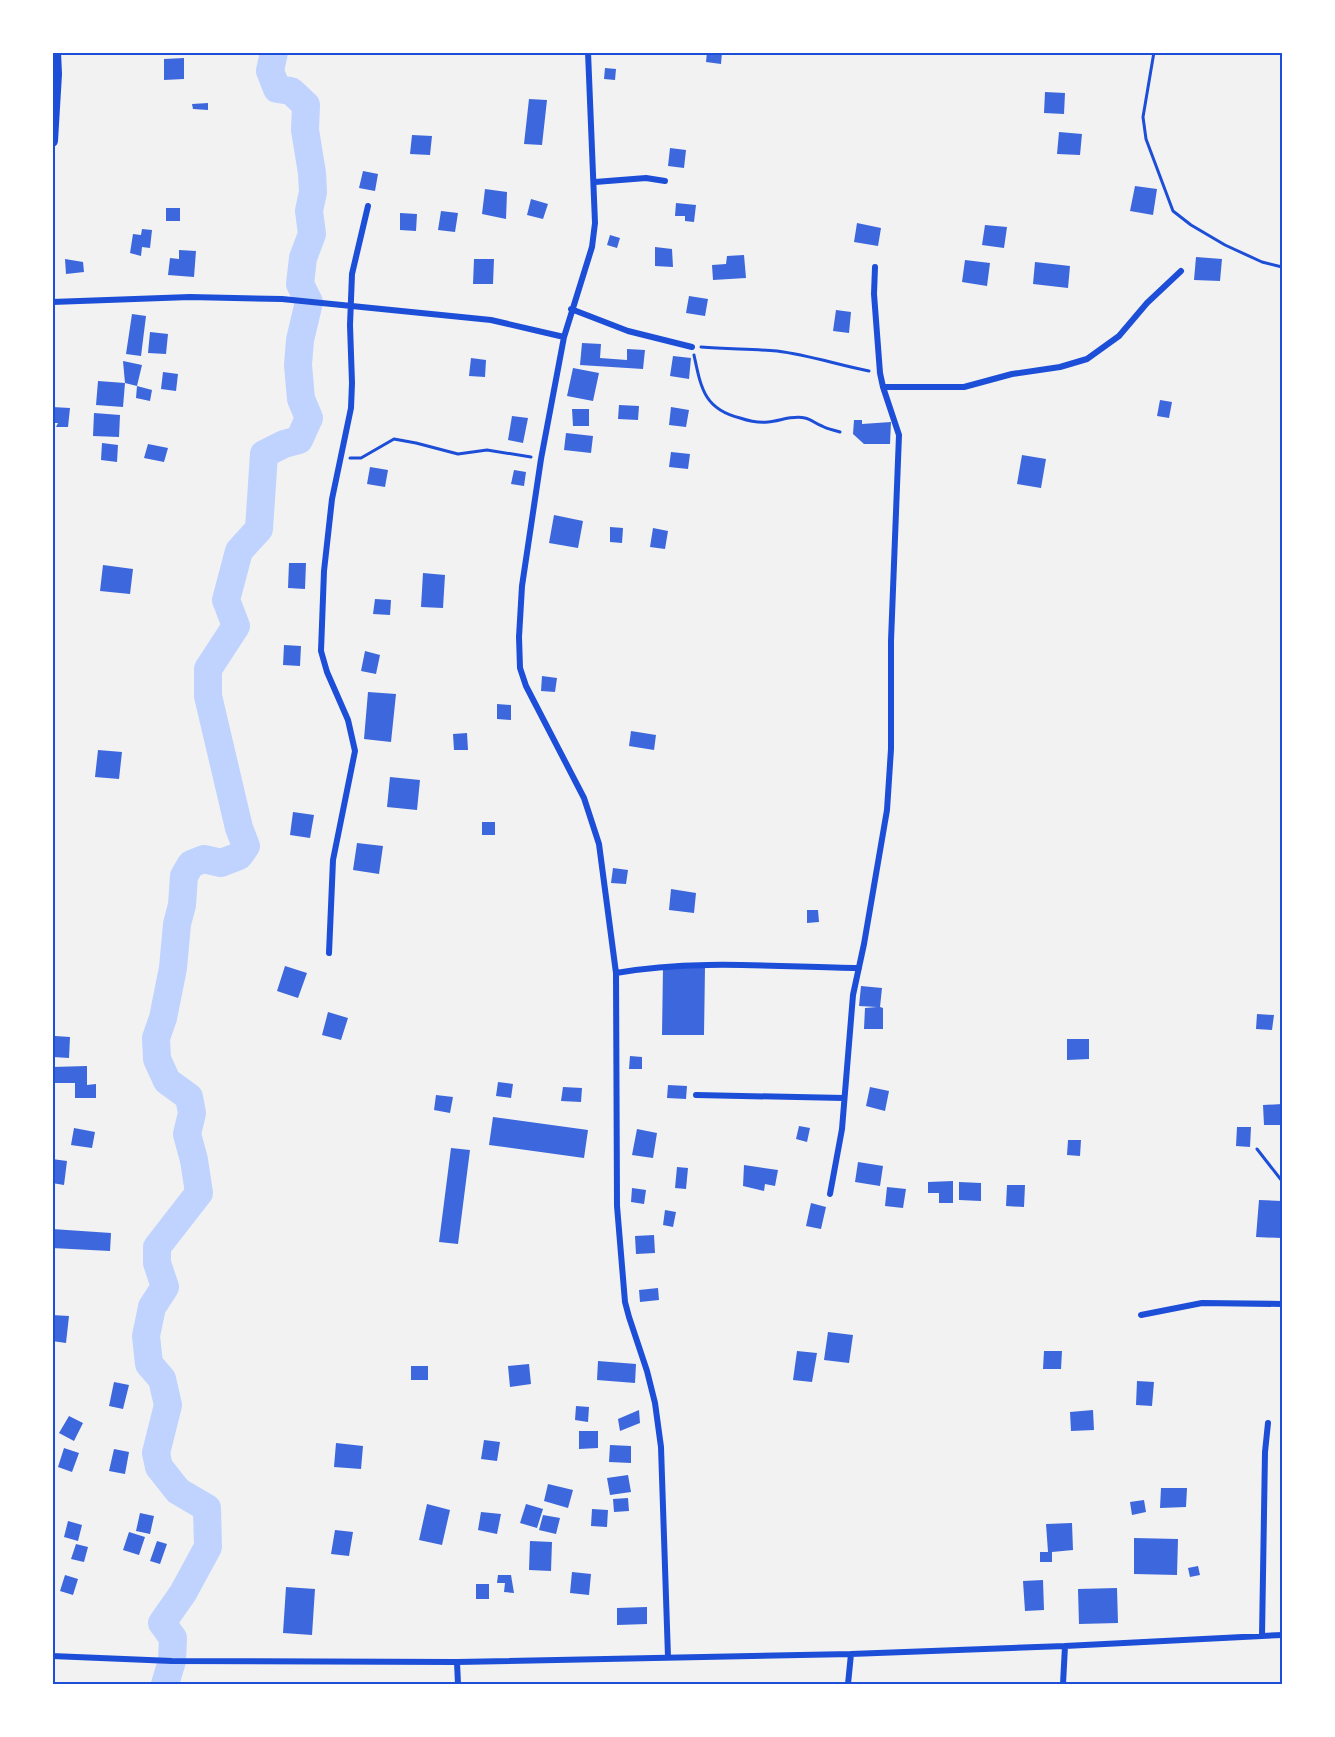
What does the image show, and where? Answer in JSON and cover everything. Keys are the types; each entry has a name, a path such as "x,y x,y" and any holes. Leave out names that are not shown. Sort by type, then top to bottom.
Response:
{"main road":[{"path":"52,141 56,52"}],"street":[{"path":"588,52 595,223 592,247 564,337 541,459 522,586 520,668 526,686 584,798 599,844 616,973 617,1206 626,1302 655,1403 661,1447 668,1657"},
{"path":"595,182 646,178 665,181"},
{"path":"329,953 333,860 356,751 348,720 327,672 321,651 324,571 332,499 351,408 352,273 368,206"},
{"path":"830,1194 842,1129 853,995 887,810 891,749 891,641 899,435 880,373 874,294 875,267"},
{"path":"883,387 963,387 1011,374 1060,367 1087,359 1119,336 1147,303 1180,271"},
{"path":"52,302 190,297 282,299 491,320 564,337"},
{"path":"572,309 628,331 692,346"},
{"path":"616,973 654,966 704,964 859,968"},
{"path":"696,1095 844,1098"},
{"path":"1141,1315 1202,1303 1282,1304"},
{"path":"1262,1636 1265,1452 1268,1423"},
{"path":"52,1656 172,1661 457,1662 851,1654 1282,1635"},
{"path":"1064,1684 1065,1646"},
{"path":"848,1684 851,1654"},
{"path":"457,1662 458,1684"}],"path":[{"path":"1154,52 1143,117 1149,148 1173,211 1191,225 1225,245 1262,262 1282,267"},
{"path":"840,432 822,427 806,418 785,418 761,423 722,412 711,404 704,394 692,346 778,351 880,373"},
{"path":"340,458 361,458 394,439 416,442 458,454 487,450 541,459"},
{"path":"1257,1149 1282,1181"}],"building":[{"path":"707,52 722,52 721,64 706,62"},
{"path":"184,58 184,79 164,80 164,59"},
{"path":"605,68 616,69 615,80 604,79"},
{"path":"1045,92 1065,93 1064,114 1044,113"},
{"path":"529,99 547,100 542,145 524,144"},
{"path":"208,103 208,110 193,109 192,104"},
{"path":"1059,132 1082,134 1080,155 1057,154"},
{"path":"412,135 432,136 430,155 410,154"},
{"path":"670,148 686,150 684,168 668,166"},
{"path":"363,171 378,174 375,191 359,188"},
{"path":"1135,186 1157,189 1153,215 1130,211"},
{"path":"485,189 507,192 506,219 482,214"},
{"path":"531,199 548,204 543,219 527,215"},
{"path":"676,203 696,205 694,222 685,221 685,216 675,216"},
{"path":"166,208 180,208 180,221 166,221"},
{"path":"441,211 458,213 455,232 438,230"},
{"path":"400,213 417,214 416,231 400,230"},
{"path":"857,223 881,228 878,246 854,242"},
{"path":"985,225 1007,227 1004,248 982,245"},
{"path":"142,229 152,230 150,248 142,247 141,256 130,253 133,234 141,235"},
{"path":"610,235 620,238 617,248 607,245"},
{"path":"655,247 672,249 673,267 655,266"},
{"path":"179,250 196,251 194,277 168,275 170,258 179,259"},
{"path":"744,255 746,278 713,280 712,265 726,264 727,256"},
{"path":"1196,257 1222,259 1220,281 1194,280"},
{"path":"65,259 83,262 84,272 66,274"},
{"path":"474,259 494,259 493,284 473,284"},
{"path":"965,260 990,263 987,286 962,282"},
{"path":"1035,262 1070,266 1068,288 1033,284"},
{"path":"689,296 708,299 705,316 686,313"},
{"path":"836,310 851,312 849,333 833,331"},
{"path":"132,314 146,316 141,356 126,354"},
{"path":"150,332 168,334 166,354 148,353"},
{"path":"582,343 601,344 600,358 627,360 627,349 645,350 643,369 580,365"},
{"path":"673,356 691,358 689,379 670,376"},
{"path":"471,358 486,360 485,377 469,376"},
{"path":"123,361 142,365 137,386 125,383"},
{"path":"573,368 599,373 593,401 567,396"},
{"path":"163,372 178,374 176,391 161,389"},
{"path":"98,381 125,383 123,407 96,405"},
{"path":"137,386 152,390 150,401 136,398"},
{"path":"1160,400 1172,402 1169,418 1157,416"},
{"path":"619,405 639,406 638,420 618,419"},
{"path":"52,407 70,408 68,427 56,427 58,423 52,423"},
{"path":"671,407 689,410 686,427 669,425"},
{"path":"572,409 589,409 589,426 573,426"},
{"path":"94,413 120,415 119,437 93,436"},
{"path":"512,416 528,418 523,443 508,440"},
{"path":"854,420 862,420 862,424 891,422 890,444 864,444 853,434"},
{"path":"566,433 593,436 591,453 564,450"},
{"path":"102,443 118,445 117,462 101,460"},
{"path":"148,444 168,448 164,462 144,458"},
{"path":"671,452 690,454 688,469 669,467"},
{"path":"1022,455 1046,459 1041,488 1017,484"},
{"path":"370,467 388,470 385,487 367,484"},
{"path":"514,470 526,472 524,486 511,484"},
{"path":"554,515 583,521 578,548 549,543"},
{"path":"610,527 623,528 622,543 610,542"},
{"path":"653,528 668,531 665,549 650,547"},
{"path":"289,563 306,563 305,589 288,588"},
{"path":"103,565 133,569 130,594 100,591"},
{"path":"423,573 445,575 443,608 421,607"},
{"path":"375,599 391,600 390,615 373,614"},
{"path":"284,645 301,646 300,666 283,665"},
{"path":"365,651 380,655 376,674 361,671"},
{"path":"542,676 557,678 555,692 541,691"},
{"path":"368,692 396,694 391,742 364,739"},
{"path":"497,704 511,705 511,720 497,719"},
{"path":"631,731 656,735 654,750 629,746"},
{"path":"467,733 468,750 454,750 453,734"},
{"path":"98,750 122,752 119,779 95,777"},
{"path":"390,777 420,780 417,810 387,807"},
{"path":"293,812 314,815 310,838 290,835"},
{"path":"482,822 495,822 495,835 482,835"},
{"path":"357,843 383,846 379,874 353,870"},
{"path":"613,868 628,870 626,884 611,883"},
{"path":"671,889 696,893 694,913 669,910"},
{"path":"807,910 818,910 819,922 807,923"},
{"path":"285,966 307,973 298,998 277,991"},
{"path":"663,967 705,967 704,1035 662,1035"},
{"path":"861,986 882,988 880,1007 883,1008 883,1029 864,1029 865,1008 877,1007 859,1006"},
{"path":"328,1012 348,1018 341,1040 322,1035"},
{"path":"1257,1014 1274,1015 1272,1030 1256,1029"},
{"path":"55,1036 70,1037 69,1058 53,1057"},
{"path":"1067,1039 1089,1039 1089,1059 1067,1060"},
{"path":"630,1056 642,1057 642,1069 629,1069"},
{"path":"87,1066 87,1085 96,1084 96,1098 75,1098 75,1083 52,1083 52,1067"},
{"path":"498,1082 513,1084 511,1098 496,1096"},
{"path":"668,1085 687,1086 686,1099 667,1098"},
{"path":"563,1087 582,1088 581,1102 561,1101"},
{"path":"870,1087 889,1091 885,1111 866,1106"},
{"path":"436,1095 453,1097 450,1113 434,1110"},
{"path":"1282,1104 1282,1125 1264,1125 1263,1105"},
{"path":"493,1117 588,1130 584,1158 489,1145"},
{"path":"799,1126 810,1128 807,1142 796,1139"},
{"path":"1237,1127 1251,1127 1250,1147 1236,1146"},
{"path":"74,1128 95,1132 92,1148 71,1145"},
{"path":"637,1129 657,1133 653,1158 632,1155"},
{"path":"1068,1140 1081,1140 1080,1156 1067,1155"},
{"path":"451,1148 470,1150 458,1244 439,1242"},
{"path":"52,1159 67,1161 64,1185 52,1183"},
{"path":"858,1162 883,1166 880,1186 855,1182"},
{"path":"744,1165 778,1170 775,1186 765,1184 764,1191 743,1186"},
{"path":"677,1167 688,1168 686,1189 675,1188"},
{"path":"953,1181 953,1203 939,1203 939,1193 928,1193 928,1182"},
{"path":"959,1182 981,1183 981,1201 959,1200"},
{"path":"1007,1185 1025,1185 1024,1207 1006,1206"},
{"path":"887,1187 906,1189 903,1208 885,1206"},
{"path":"632,1188 646,1190 644,1204 631,1202"},
{"path":"1259,1200 1282,1201 1281,1238 1256,1237"},
{"path":"811,1203 826,1207 821,1229 806,1226"},
{"path":"665,1210 676,1212 673,1227 663,1225"},
{"path":"52,1229 111,1233 110,1251 52,1248"},
{"path":"654,1235 655,1253 636,1254 635,1236"},
{"path":"658,1288 659,1300 640,1302 639,1290"},
{"path":"52,1315 69,1316 66,1343 52,1341"},
{"path":"828,1332 853,1335 849,1363 824,1360"},
{"path":"797,1351 817,1353 812,1382 793,1380"},
{"path":"1044,1351 1062,1351 1061,1369 1043,1369"},
{"path":"598,1361 636,1364 635,1383 597,1380"},
{"path":"529,1364 531,1384 510,1387 508,1366"},
{"path":"411,1366 428,1366 428,1380 411,1380"},
{"path":"1137,1381 1154,1382 1152,1406 1136,1405"},
{"path":"114,1382 129,1385 123,1409 109,1406"},
{"path":"576,1406 589,1407 588,1422 575,1420"},
{"path":"639,1410 640,1423 620,1431 618,1419"},
{"path":"1093,1410 1094,1430 1071,1431 1070,1412"},
{"path":"69,1416 83,1423 74,1441 59,1433"},
{"path":"579,1431 598,1431 598,1448 579,1449"},
{"path":"484,1440 500,1442 497,1461 481,1459"},
{"path":"336,1443 363,1446 361,1469 334,1467"},
{"path":"610,1445 631,1446 631,1463 609,1462"},
{"path":"64,1448 79,1453 72,1472 58,1467"},
{"path":"114,1449 129,1452 125,1474 109,1471"},
{"path":"628,1475 631,1492 610,1495 607,1478"},
{"path":"548,1484 573,1490 568,1508 544,1501"},
{"path":"1161,1488 1187,1488 1186,1507 1160,1508"},
{"path":"628,1498 629,1511 614,1512 613,1499"},
{"path":"1144,1500 1146,1512 1132,1515 1130,1502"},
{"path":"427,1504 450,1510 442,1545 419,1540"},
{"path":"526,1504 543,1509 537,1528 520,1523"},
{"path":"592,1509 608,1510 607,1527 591,1526"},
{"path":"481,1512 501,1514 497,1534 478,1530"},
{"path":"140,1513 154,1516 150,1534 136,1531"},
{"path":"543,1515 560,1518 556,1534 539,1530"},
{"path":"68,1521 82,1525 78,1541 64,1537"},
{"path":"1072,1523 1073,1550 1052,1552 1052,1562 1040,1562 1040,1552 1048,1552 1046,1524"},
{"path":"335,1530 353,1532 349,1556 331,1554"},
{"path":"129,1532 145,1537 139,1555 123,1550"},
{"path":"1134,1538 1178,1539 1177,1575 1134,1574"},
{"path":"157,1541 167,1544 160,1564 150,1561"},
{"path":"530,1541 552,1542 551,1571 529,1570"},
{"path":"76,1544 88,1547 84,1562 71,1559"},
{"path":"1198,1566 1200,1575 1190,1577 1188,1568"},
{"path":"572,1572 591,1574 589,1595 570,1593"},
{"path":"65,1575 78,1579 73,1595 60,1591"},
{"path":"498,1575 511,1575 514,1593 504,1592 505,1583 497,1583"},
{"path":"1043,1580 1044,1610 1025,1611 1023,1581"},
{"path":"476,1584 489,1584 489,1599 476,1599"},
{"path":"286,1587 315,1589 312,1635 283,1633"},
{"path":"1117,1588 1118,1623 1079,1624 1078,1589"},
{"path":"647,1607 647,1624 617,1625 617,1608"}],"waterway":[{"path":"165,1684 172,1661 173,1638 162,1623 183,1593 208,1547 207,1508 178,1491 159,1467 156,1453 168,1405 162,1379 149,1364 146,1336 152,1307 165,1287 157,1263 157,1247 199,1193 187,1134 192,1113 189,1097 167,1081 157,1059 156,1038 163,1018 173,968 184,876 191,864 204,859 221,863 239,856 246,846 239,828 208,696 208,669 236,626 226,600 239,551 259,529 264,454 284,444 299,440 309,418 301,399 298,365 300,340 309,302 300,284 303,258 312,234 309,211 313,192 305,130 306,105 291,91 277,89 270,71 274,52"}]}
